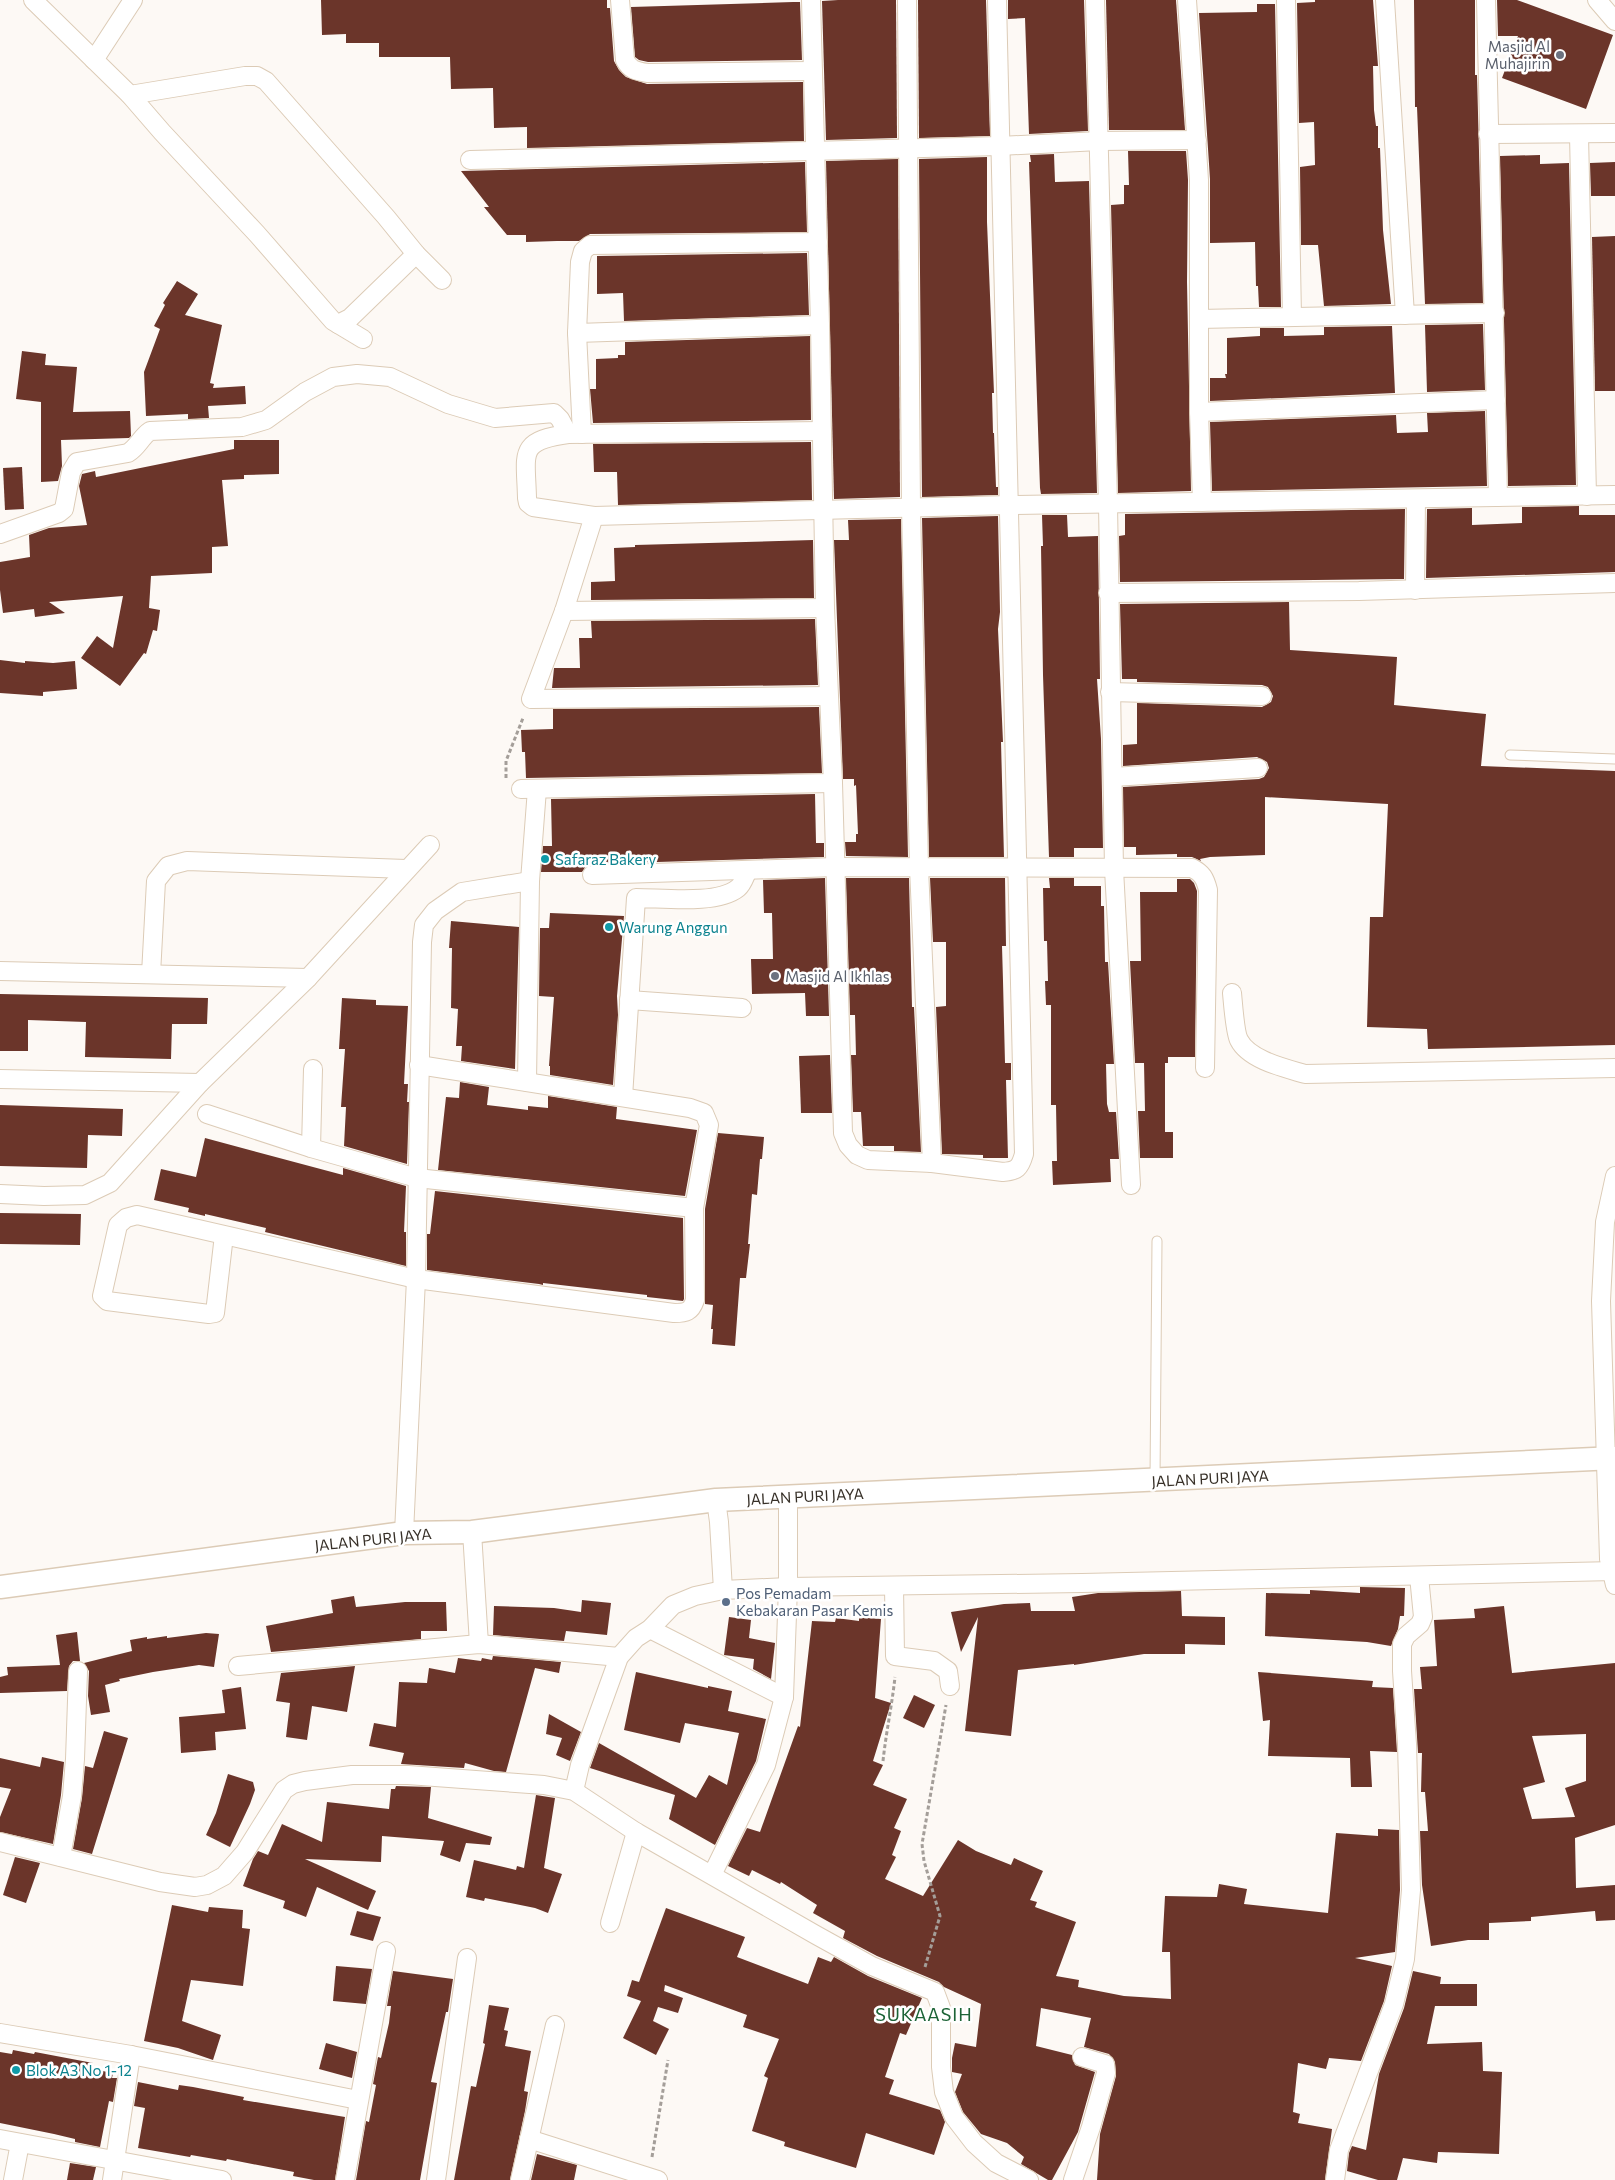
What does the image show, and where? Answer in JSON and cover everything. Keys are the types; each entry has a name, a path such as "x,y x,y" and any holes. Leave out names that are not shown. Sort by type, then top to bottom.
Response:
{"street":[{"path":"32,0 130,95 162,132 258,234 333,321 363,339"},
{"path":"94,60 132,0"},
{"path":"620,0 625,60 629,66 638,72 813,71"},
{"path":"811,0 816,150 825,608 833,783 844,1133 848,1145 857,1155 868,1160 932,1163 1003,1172 1014,1171 1020,1167 1024,1154 997,0"},
{"path":"907,0 911,508 920,868 932,1163"},
{"path":"1095,0 1108,504 1114,869 1131,1185"},
{"path":"1188,0 1199,180 1199,412 1202,502"},
{"path":"1286,0 1292,317"},
{"path":"1385,0 1405,315"},
{"path":"1486,0 1498,498"},
{"path":"1597,0 1615,21"},
{"path":"130,95 245,76 257,76 266,81 386,217 416,254 442,280"},
{"path":"1488,134 1615,133"},
{"path":"1578,134 1587,496"},
{"path":"470,160 1000,146 1099,141 1197,140"},
{"path":"561,436 577,333 580,262 583,251 590,246 818,242"},
{"path":"338,324 350,318 416,254"},
{"path":"1199,319 1495,313"},
{"path":"577,333 820,325"},
{"path":"0,534 60,513 64,509 71,472 77,462 128,453 135,448 150,430 242,427 266,420 305,392 333,378 357,374 390,378 448,404 495,418 554,413 560,419 561,436"},
{"path":"1199,412 1496,400"},
{"path":"822,430 561,436 530,447 527,452 528,504 533,507 594,516 1010,505 1615,495"},
{"path":"1415,590 1416,499"},
{"path":"594,516 564,611 531,699 828,696"},
{"path":"1108,593 1415,590 1615,583"},
{"path":"564,611 825,608"},
{"path":"1110,692 1262,696"},
{"path":"1113,777 1258,768"},
{"path":"527,1082 530,881 529,789 833,783"},
{"path":"0,1194 85,1195 110,1183 200,1083 308,978 430,845"},
{"path":"151,974 156,881 168,866 187,861 406,869"},
{"path":"592,875 835,868 1192,868 1200,872 1208,890 1205,1068"},
{"path":"622,1097 636,898 696,898 723,895 739,887 748,870"},
{"path":"404,1533 416,1279 419,1065 424,925 435,911 462,892 530,881"},
{"path":"0,971 308,978"},
{"path":"1232,993 1238,1040 1250,1052 1265,1061 1304,1074 1615,1068"},
{"path":"629,1000 742,1008"},
{"path":"224,1235 215,1313 209,1314 107,1302 102,1296 118,1225 126,1218 137,1215 416,1279 674,1314 686,1313 692,1307 695,1300 694,1208 709,1125 704,1113 690,1108 419,1065"},
{"path":"310,1148 313,1069"},
{"path":"0,1079 200,1083"},
{"path":"207,1114 310,1148 417,1178 694,1208"},
{"path":"574,1791 580,1766 619,1657 636,1638 650,1629 673,1605 722,1587 894,1586 1612,1572 1608,1483 1610,1458 1601,1302 1605,1222 1615,1176"},
{"name":"JALAN PURI JAYA","path":"0,1587 404,1533 472,1532 718,1511 788,1497 1610,1458"},
{"path":"712,1875 766,1766 784,1697 788,1587 788,1497"},
{"path":"718,1511 722,1587"},
{"path":"472,1532 479,1644"},
{"path":"1335,2180 1339,2150 1394,2004 1405,1959 1411,1890 1402,1644 1406,1636 1420,1624 1423,1617 1419,1576"},
{"path":"894,1586 895,1656 934,1661 948,1671 950,1686"},
{"path":"650,1629 784,1697"},
{"path":"238,1666 479,1644 619,1657"},
{"path":"61,1857 72,1796 78,1672"},
{"path":"0,1842 160,1882 195,1887 207,1885 224,1876 245,1852 284,1790 293,1784 352,1775 408,1775 544,1785 574,1791 636,1832 872,1966 920,1984 934,1992 941,2008 941,2068 944,2092 954,2118 974,2143 996,2163 1029,2180"},
{"path":"610,1923 636,1832"},
{"path":"345,2180 386,1951"},
{"path":"436,2180 468,1958"},
{"path":"520,2180 555,2025"},
{"path":"0,2033 131,2055 358,2100"},
{"path":"112,2180 131,2055"},
{"path":"1073,2180 1092,2127 1106,2073 1105,2064 1082,2057"},
{"path":"529,2138 630,2176 654,2179"},
{"path":"0,2139 222,2180"},
{"path":"13,2180 20,2143"}],"lane":[{"path":"1510,755 1615,759"},
{"path":"1156,1480 1157,1241"}],"path":[{"path":"529,789 513,787 508,782 505,774 506,761 531,699"},
{"path":"883,1761 884,1742 891,1715 895,1656"},
{"path":"920,1984 940,1916 924,1861 922,1844 950,1686"},
{"path":"654,2179 668,2060"}],"building":[{"path":"321,0 607,0 607,8 610,8 614,61 626,77 647,84 803,82 804,141 527,148 527,127 494,128 493,88 451,89 450,57 379,57 379,43 346,43 346,34 322,35"},
{"path":"896,0 897,138 826,140 822,1"},
{"path":"918,0 986,0 990,136 919,138"},
{"path":"1008,0 1084,0 1088,131 1029,134 1025,18 1008,19"},
{"path":"1106,0 1176,0 1185,130 1109,130"},
{"path":"1315,0 1373,0 1378,66 1373,66 1374,110 1376,126 1378,126 1378,148 1380,148 1383,230 1391,304 1324,306 1318,245 1301,245 1300,167 1315,165 1314,122 1299,123 1297,3 1315,2"},
{"path":"1414,0 1475,0 1475,75 1477,75 1483,303 1425,304 1417,107 1415,107"},
{"path":"1497,0 1517,0 1613,35 1586,109 1502,78 1518,36 1498,36"},
{"path":"800,2 802,60 648,62 635,57 631,7"},
{"path":"1257,4 1275,4 1281,307 1259,307 1258,286 1256,286 1255,242 1210,243 1210,179 1199,13 1257,12"},
{"path":"1128,151 1186,151 1188,180 1187,282 1191,491 1118,493 1111,205 1124,204 1124,185 1129,185"},
{"path":"1054,154 1055,182 1089,181 1097,493 1041,494 1040,488 1029,162 1031,162 1030,155"},
{"path":"1540,155 1540,164 1569,163 1576,485 1508,486 1500,156"},
{"path":"987,157 987,222 994,393 992,393 993,433 998,495 922,497 919,159"},
{"path":"898,159 900,497 834,499 826,161"},
{"path":"805,162 807,232 590,234 579,241 526,242 526,235 507,235 484,207 489,207 461,171"},
{"path":"1615,162 1615,196 1591,196 1590,163"},
{"path":"1615,236 1615,391 1595,391 1592,237"},
{"path":"807,253 809,315 624,321 623,293 597,294 597,256"},
{"path":"177,281 198,294 185,315 222,325 210,383 214,384 213,388 245,386 246,404 208,406 209,418 188,419 188,414 146,416 144,372 160,329 154,326 165,305 163,303"},
{"path":"1483,324 1485,390 1427,392 1425,325"},
{"path":"1392,326 1395,393 1210,401 1210,378 1226,378 1227,338 1260,336 1260,328 1284,328 1284,336 1324,335 1324,327"},
{"path":"810,336 811,420 593,423 590,389 596,389 596,359 618,358 618,355 625,355 625,342"},
{"path":"22,351 46,354 45,365 77,367 73,412 130,411 131,436 129,438 61,440 62,466 58,481 41,482 41,402 16,399"},
{"path":"1485,411 1487,486 1212,491 1210,422 1396,415 1397,433 1428,432 1427,413"},
{"path":"234,440 279,440 279,474 244,475 244,479 222,480 228,546 212,547 212,573 151,576 149,608 160,610 157,631 153,630 146,654 144,653 120,686 81,658 97,636 113,648 123,596 49,602 65,613 35,617 34,609 3,613 0,590 0,562 30,557 29,535 49,528 87,525 79,486 82,474 95,471 96,477 234,449"},
{"path":"811,442 812,500 618,505 617,472 594,472 593,444"},
{"path":"22,467 24,509 5,510 3,468"},
{"path":"1579,506 1579,515 1615,515 1615,572 1426,578 1427,509 1472,508 1472,525 1522,523 1522,507"},
{"path":"1405,509 1404,579 1120,582 1119,536 1125,535 1125,514"},
{"path":"1042,515 1067,515 1068,537 1098,536 1100,679 1097,679 1101,739 1103,848 1074,848 1074,857 1049,857 1043,675"},
{"path":"998,516 1000,612 998,629 1003,742 1001,742 1004,857 929,857 922,518"},
{"path":"901,519 908,857 846,856 845,842 856,842 856,834 858,834 856,785 854,786 854,779 843,779 834,540 849,540 848,520"},
{"path":"813,540 814,598 591,600 591,582 615,581 614,548 635,547 635,545"},
{"path":"1289,602 1290,650 1397,657 1394,705 1486,714 1481,766 1615,771 1615,1045 1428,1049 1427,1029 1367,1027 1370,917 1383,917 1388,804 1265,797 1265,855 1210,857 1200,859 1201,861 1192,857 1177,857 1177,854 1136,855 1136,847 1124,847 1123,787 1259,779 1264,777 1269,768 1267,762 1257,757 1123,766 1123,745 1137,744 1137,703 1262,707 1271,702 1273,696 1268,687 1262,685 1137,682 1137,679 1122,679 1120,604"},
{"path":"815,619 818,685 552,688 554,668 580,668 579,638 592,638 591,621"},
{"path":"0,660 25,663 25,661 53,663 75,661 77,689 43,692 43,696 0,693"},
{"path":"819,707 822,773 526,778 525,752 522,752 521,730 553,729 553,709"},
{"path":"815,794 816,843 824,843 824,857 592,864 586,866 582,872 541,872 543,846 552,846 551,799"},
{"path":"825,878 829,1016 806,1016 805,993 752,994 751,959 773,959 772,913 764,913 763,880"},
{"path":"846,878 909,878 912,1007 914,1007 921,1152 894,1151 894,1146 863,1146 861,1112 853,1112 851,1055 856,1055 855,1015 850,1015"},
{"path":"930,878 1005,878 1006,946 1002,946 1005,1063 1011,1063 1011,1080 1006,1080 1008,1158 983,1158 983,1155 942,1154 936,1007 946,1006 946,942 933,942"},
{"path":"1049,878 1074,878 1074,886 1101,886 1101,906 1104,906 1105,962 1108,962 1114,1064 1106,1064 1107,1104 1109,1112 1116,1112 1119,1159 1110,1159 1111,1182 1053,1185 1052,1161 1057,1161 1056,1105 1051,1105 1051,1005 1046,1005 1045,981 1048,981 1047,941 1044,941 1043,888 1050,888"},
{"path":"1177,879 1190,879 1197,891 1195,1057 1168,1057 1168,1063 1165,1063 1165,1132 1173,1132 1173,1158 1140,1158 1138,1111 1145,1111 1144,1063 1135,1063 1130,961 1141,961 1140,892 1177,892"},
{"path":"550,913 624,916 617,996 618,1015 613,1085 550,1075 554,997 539,996 540,928 549,928"},
{"path":"451,921 519,927 515,1069 461,1061 462,1046 456,1046 458,1009 451,1008 452,948 449,948"},
{"path":"0,994 208,998 207,1024 172,1024 171,1059 85,1057 86,1022 28,1020 28,1051 0,1051"},
{"path":"342,998 376,1000 376,1005 408,1006 404,1084 408,1084 407,1102 409,1102 407,1164 344,1146 346,1107 341,1107 345,1049 339,1049"},
{"path":"830,1055 832,1113 801,1113 799,1056"},
{"path":"460,1082 489,1087 487,1105 528,1110 528,1106 548,1108 548,1096 617,1107 616,1119 697,1130 685,1196 438,1170 446,1097 459,1098"},
{"path":"0,1105 123,1109 122,1136 88,1135 87,1168 0,1166"},
{"path":"718,1133 764,1137 757,1195 752,1194 748,1244 750,1244 746,1278 740,1278 735,1346 712,1344 713,1305 705,1304 705,1209"},
{"path":"205,1138 343,1175 343,1168 406,1186 404,1232 406,1232 406,1266 265,1232 266,1228 188,1212 189,1208 154,1200 161,1169 196,1177"},
{"path":"435,1191 683,1218 684,1299 683,1301 647,1297 647,1295 543,1283 543,1285 427,1270 427,1234 430,1234"},
{"path":"0,1213 81,1214 80,1245 0,1244"},
{"path":"1360,1587 1405,1588 1404,1616 1400,1616 1398,1629 1391,1646 1367,1642 1265,1636 1266,1593 1310,1594 1310,1590 1360,1593"},
{"path":"1181,1591 1182,1616 1225,1617 1225,1645 1185,1644 1185,1654 1144,1654 1074,1665 1018,1670 1011,1736 965,1731 978,1617 961,1652 951,1612 1004,1604 1030,1603 1031,1611 1075,1611 1072,1597 1098,1593"},
{"path":"354,1596 356,1607 405,1602 446,1602 447,1631 421,1631 421,1639 271,1652 266,1626 333,1613 331,1600"},
{"path":"582,1600 611,1603 607,1635 566,1631 564,1641 493,1635 494,1606 554,1608 581,1612"},
{"path":"1504,1606 1512,1673 1615,1663 1615,1825 1575,1838 1576,1888 1615,1885 1615,1920 1596,1921 1595,1911 1531,1917 1531,1921 1489,1923 1489,1940 1468,1940 1431,1946 1422,1885 1420,1831 1428,1831 1425,1792 1421,1792 1422,1753 1418,1753 1414,1689 1422,1689 1420,1667 1437,1666 1434,1620 1475,1618 1474,1609","holes":["1586,1734 1586,1781 1565,1788 1575,1817 1532,1819 1523,1788 1545,1782 1532,1736"]},
{"path":"729,1617 751,1620 749,1638 775,1643 771,1679 753,1669 754,1659 724,1655"},
{"path":"859,1617 881,1619 875,1698 891,1703 873,1761 883,1765 873,1785 907,1799 894,1828 901,1831 892,1855 896,1857 885,1879 923,1896 958,1840 976,1851 1011,1865 1014,1858 1043,1871 1030,1900 1037,1902 1035,1907 1076,1922 1056,1976 1079,1980 1078,1987 1124,1996 1171,1999 1170,1952 1162,1952 1165,1896 1217,1897 1219,1884 1247,1889 1244,1904 1328,1913 1336,1833 1378,1836 1378,1829 1399,1830 1400,1890 1395,1952 1355,1958 1392,1966 1384,2001 1361,2061 1329,2058 1326,2069 1298,2063 1293,2112 1300,2114 1298,2123 1332,2129 1325,2180 1097,2180 1100,2134 1116,2076 1115,2062 1109,2054 1084,2047 1091,2018 1041,2008 1036,2046 1072,2055 1075,2065 1095,2072 1078,2132 1052,2180 1048,2180 1021,2164 1024,2157 1007,2143 981,2134 963,2112 955,2092 962,2074 952,2072 955,2043 976,2047 981,2004 944,1987 939,1982 877,1956 843,1938 845,1931 813,1913 817,1905 781,1882 780,1884 752,1870 749,1876 728,1866 747,1828 760,1832 798,1726 800,1727 812,1621 835,1622 836,1618 859,1621"},
{"path":"77,1632 80,1661 73,1661 69,1666 67,1691 0,1693 0,1677 8,1675 7,1667 60,1665 56,1635"},
{"path":"206,1633 219,1634 214,1667 199,1665 119,1679 120,1681 105,1685 110,1712 91,1715 88,1696 89,1671 84,1663 132,1651 130,1640"},
{"path":"493,1656 561,1662 559,1673 535,1668 506,1772 494,1771 465,1763 464,1768 401,1764 404,1753 369,1746 374,1723 396,1727 399,1682 427,1683 429,1668 455,1673 458,1658 481,1661 482,1658 492,1660"},
{"path":"355,1666 347,1712 312,1706 307,1740 286,1737 290,1703 276,1701 281,1673"},
{"path":"636,1672 708,1688 708,1686 732,1691 728,1711 766,1719 756,1761 715,1845 669,1819 675,1795 590,1768 599,1743 696,1798 709,1775 727,1785 739,1733 685,1723 680,1743 624,1730"},
{"path":"1258,1672 1373,1681 1372,1687 1393,1688 1397,1752 1370,1751 1372,1787 1351,1787 1350,1758 1268,1756 1270,1720 1263,1721"},
{"path":"241,1687 246,1729 215,1732 216,1750 181,1753 179,1717 225,1713 222,1690"},
{"path":"914,1695 935,1705 924,1728 903,1718"},
{"path":"549,1714 581,1732 570,1761 556,1755 562,1738 546,1734"},
{"path":"104,1731 128,1738 92,1854 73,1849 82,1798 85,1766 93,1768"},
{"path":"42,1757 64,1762 53,1844 0,1832 0,1817 11,1789 0,1787 0,1758 40,1767"},
{"path":"228,1774 253,1782 255,1790 230,1847 206,1835 216,1813"},
{"path":"396,1786 431,1787 428,1818 492,1837 490,1845 466,1843 460,1862 440,1855 444,1841 382,1836 381,1862 305,1859 376,1891 368,1910 317,1887 306,1917 283,1908 285,1901 243,1886 258,1851 268,1855 282,1824 322,1842 327,1802 389,1809 391,1789 395,1789"},
{"path":"536,1795 555,1798 544,1868 562,1874 548,1913 535,1908 485,1898 484,1901 466,1897 474,1860 516,1870 517,1866 524,1868"},
{"path":"15,1857 40,1863 26,1903 3,1895"},
{"path":"172,1905 208,1912 209,1907 243,1910 242,1928 250,1929 243,1986 191,1980 182,2021 221,2035 213,2060 178,2048 144,2041"},
{"path":"666,1908 745,1937 737,1957 808,1984 818,1957 831,1962 834,1957 868,1976 922,1998 906,2035 900,2033 885,2077 894,2080 889,2094 940,2110 945,2122 934,2155 866,2133 856,2168 784,2146 785,2142 752,2131 768,2078 764,2076 779,2039 743,2027 747,2015 665,1985 664,1991 683,1998 678,2013 658,2007 653,2021 669,2029 656,2055 623,2038 641,2001 627,1996 632,1980 639,1982"},
{"path":"357,1911 381,1917 373,1941 350,1935"},
{"path":"336,1966 372,1969 366,2004 333,2001"},
{"path":"393,1971 453,1979 448,2012 446,2012 431,2082 437,2083 420,2180 356,2180 366,2121 369,2122 376,2085 373,2084 378,2057 381,2058 389,2023 391,2006 387,2006"},
{"path":"1413,1971 1441,1977 1440,1984 1477,1984 1477,2006 1435,2006 1427,2044 1482,2042 1483,2071 1502,2072 1499,2154 1438,2152 1437,2163 1403,2158 1397,2180 1378,2180 1347,2171 1349,2153 1352,2146 1366,2150 1379,2074 1404,2008"},
{"path":"489,2005 509,2008 504,2030 508,2031 505,2046 531,2051 524,2091 528,2092 525,2111 510,2180 454,2180 471,2086 476,2087 485,2044 483,2043"},
{"path":"326,2043 357,2052 352,2078 319,2069"},
{"path":"13,2050 34,2054 35,2052 93,2063 92,2069 113,2073 112,2078 117,2078 113,2102 109,2101 100,2147 75,2142 75,2139 0,2123 0,2052 12,2054"},
{"path":"138,2082 178,2090 179,2085 193,2087 244,2097 243,2100 345,2117 335,2180 314,2180 293,2176 294,2172 227,2159 226,2161 191,2155 190,2157 138,2148 145,2108 134,2106"},
{"path":"537,2154 577,2165 574,2180 531,2180"},
{"path":"70,2163 96,2167 93,2180 67,2180"}],"place":[{"name":"Masjid Al Muhajirin","path":"1560,55"},
{"name":"Safaraz Bakery","path":"545,859"},
{"name":"Warung Anggun","path":"609,927"},
{"name":"Masjid Al Ikhlas","path":"775,976"},
{"name":"Pos Pemadam Kebakaran Pasar Kemis","path":"726,1602"},
{"name":"Blok A3 No 1-12","path":"16,2070"}],"district":[{"name":"SUKAASIH","path":"924,2014"}]}
